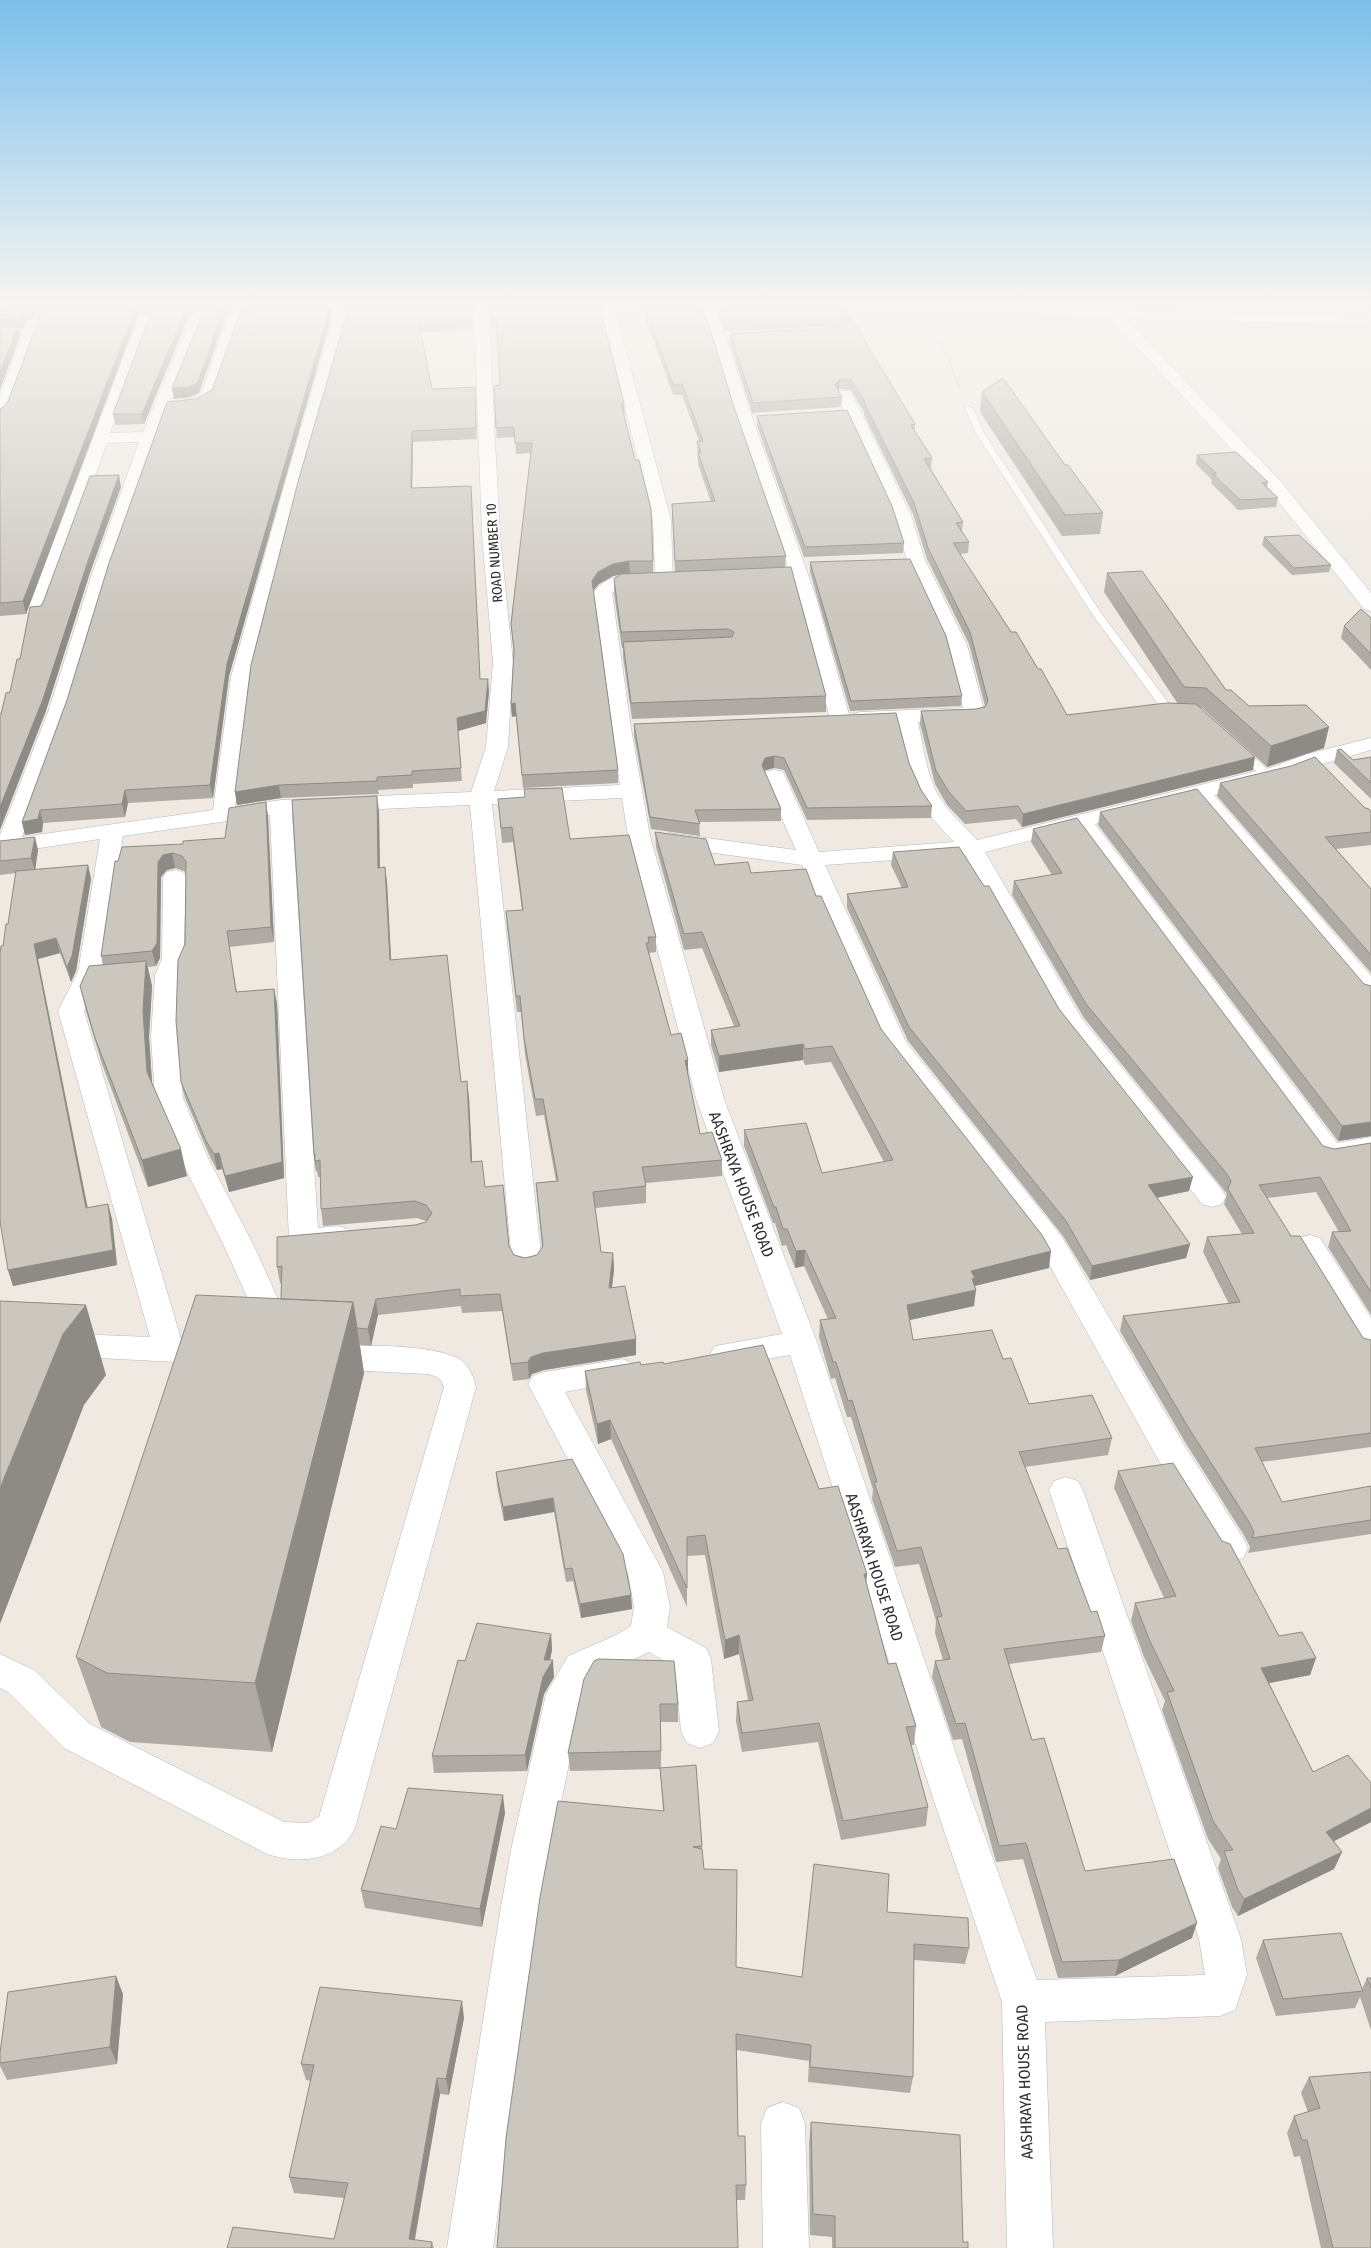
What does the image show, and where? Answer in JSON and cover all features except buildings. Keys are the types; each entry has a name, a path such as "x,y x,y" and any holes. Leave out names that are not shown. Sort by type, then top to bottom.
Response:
{"street":[{"path":"36,612 111,408"},
{"path":"3,846 58,712 101,574 160,408"},
{"path":"223,815 241,677 314,408"},
{"name":"ROAD NUMBER 10","path":"480,799 497,747 503,662 491,536 485,408"},
{"path":"633,408 662,520 664,581 683,580"},
{"path":"741,408 796,570 807,597 840,719"},
{"path":"820,720 906,715 975,714 957,645 906,560 902,515 851,408"},
{"path":"1203,408 1277,488 1371,605"},
{"path":"835,414 854,413"},
{"path":"745,420 765,419"},
{"path":"100,438 150,437"},
{"path":"779,575 814,564"},
{"name":"AASHRAYA HOUSE ROAD","path":"664,581 617,581 607,585 603,592 631,728 632,791 639,836 711,1102 801,1342 952,1798 1023,2002 1030,2248"},
{"path":"906,715 917,768 926,792 944,819 972,848 1071,1022 1212,1197"},
{"path":"639,836 811,859 972,848 1267,775 1322,766 1371,744"},
{"path":"774,776 894,1044 1052,1244 1171,1452 1231,1548"},
{"path":"3,846 281,807 632,791"},
{"path":"1200,792 1371,992"},
{"path":"480,799 528,1263"},
{"path":"281,807 304,1239 361,1235"},
{"path":"1082,822 1330,1153 1371,1146"},
{"path":"113,831 90,972 71,1011 169,1350"},
{"path":"175,877 174,959 158,976 169,1098 194,1158 239,1246 286,1355"},
{"path":"84,983 112,980"},
{"path":"1310,1245 1371,1344"},
{"path":"0,1342 425,1362 448,1367 458,1377 460,1388 335,1828 317,1840 300,1844 279,1840 77,1736 22,1681 0,1670"},
{"path":"696,1359 801,1342"},
{"path":"648,1634 652,1607 645,1572 544,1384 649,1367"},
{"path":"1023,2002 1220,1995 1226,1975 1220,1940 1066,1490"},
{"path":"648,1634 693,1659 700,1731"},
{"path":"470,2248 520,1913 531,1850 565,1694 582,1667 648,1634"},
{"path":"783,2124 786,2248"}],"lane":[{"path":"969,408 980,433 1103,621 1170,712 1188,711"},
{"path":"1230,741 1267,775"}]}
